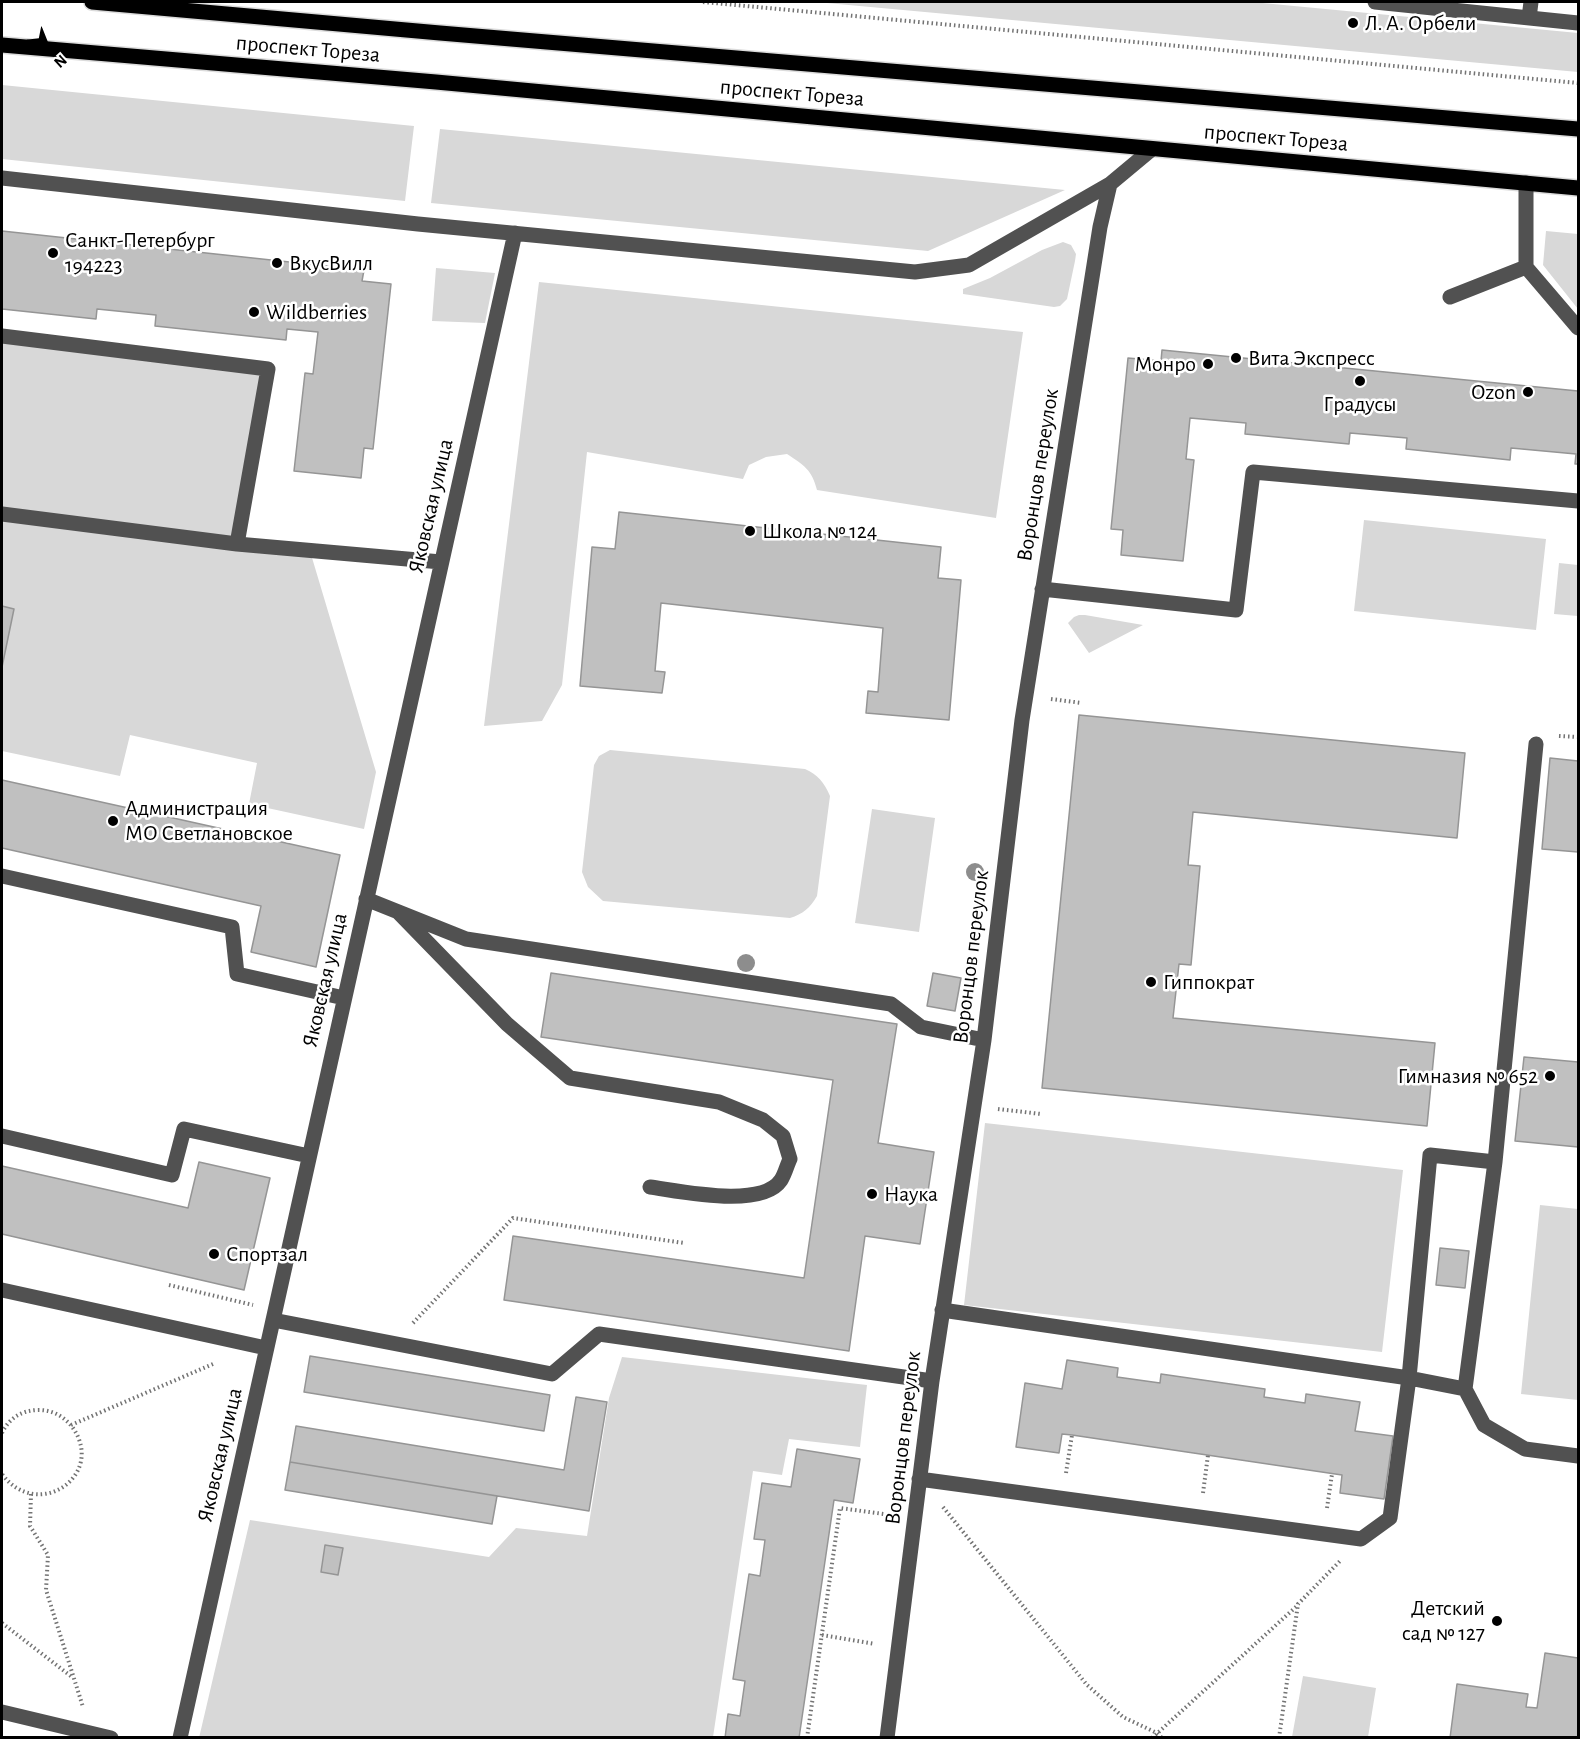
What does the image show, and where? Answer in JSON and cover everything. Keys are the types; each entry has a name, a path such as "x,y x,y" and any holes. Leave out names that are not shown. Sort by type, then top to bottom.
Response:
{"main road":[{"name":"проспект Тореза","path":"92,2 1578,129"},
{"name":"проспект Тореза","path":"2,45 436,82 1578,188"}],"street":[{"path":"1375,2 1578,23"},
{"path":"1529,18 1531,2"},
{"path":"2,178 515,233 915,272 969,265 1110,184 1152,149"},
{"path":"1526,183 1526,267 1578,328"},
{"name":"Воронцов переулок","path":"887,1737 932,1381 984,1040 1022,720 1100,227 1110,184"},
{"name":"Яковская улица","path":"180,1737 261,1347 273,1320 515,233"},
{"path":"1450,297 1526,267"},
{"path":"2,336 268,369 237,544"},
{"path":"1042,589 1236,610 1253,472 1578,501"},
{"path":"2,514 237,544 441,562"},
{"path":"1536,744 1495,1162 1465,1389 1484,1425 1525,1449 1578,1456"},
{"path":"2,876 232,927 237,974 344,998"},
{"path":"366,899 466,939 891,1004 921,1027 984,1040"},
{"path":"399,913 507,1024 570,1078 719,1102 763,1120 783,1136 790,1159 781,1182 761,1194 723,1197 650,1186"},
{"path":"2,1137 172,1175 184,1129 309,1156"},
{"path":"919,1479 1361,1539 1390,1518 1409,1378 1430,1155 1495,1162"},
{"path":"2,1290 261,1347"},
{"path":"942,1310 1409,1378 1465,1389"},
{"path":"273,1320 552,1374 600,1334 932,1381"},
{"path":"2,1712 111,1737"}],"path":[{"path":"703,2 1578,83"},
{"path":"1061,699 1082,703"},
{"path":"1007,1110 1041,1114"},
{"path":"394,1343 513,1218 684,1243"},
{"path":"169,1285 228,1299"},
{"path":"70,1425 261,1347"},
{"path":"2,1432 11,1419 32,1410 46,1410 66,1419 80,1438 82,1455 78,1470 70,1482 58,1491 45,1495 20,1491 2,1473"},
{"path":"1061,1498 1072,1435"},
{"path":"1199,1517 1208,1455"},
{"path":"1323,1534 1332,1474"},
{"path":"919,1479 1087,1684 1123,1717 1161,1737"},
{"path":"31,1494 30,1526 48,1555 46,1590 92,1733"},
{"path":"807,1737 840,1508 915,1519"},
{"path":"1152,1737 1298,1604 1361,1539"},
{"path":"1280,1737 1298,1604"},
{"path":"2,1623 73,1677"},
{"path":"822,1635 899,1648"}],"shaded area":[{"path":"816,2 1252,2 1578,33 1578,72"},
{"path":"2,85 414,126 405,201 2,159"},
{"path":"440,129 1065,190 928,251 431,203"},
{"path":"1546,231 1578,234 1578,309 1543,265"},
{"path":"1063,242 1071,245 1076,254 1067,299 1060,306 963,294 963,289"},
{"path":"436,268 495,273 485,323 432,321"},
{"path":"539,282 1023,332 996,518 817,490 813,477 798,461 787,454 766,457 749,465 743,479 587,452 562,685 542,721 484,726"},
{"path":"2,336 268,369 237,544 310,551 376,772 364,829 249,804 257,763 130,735 120,776 2,751 2,667 13,609 2,606"},
{"path":"1364,520 1546,539 1536,630 1354,611"},
{"path":"1559,563 1578,565 1578,616 1554,614"},
{"path":"1079,615 1143,625 1089,653 1068,623"},
{"path":"610,750 805,769 817,776 830,796 817,896 812,904 806,910 790,918 603,901 588,887 582,872 594,765 599,756"},
{"path":"872,809 935,818 919,932 855,923"},
{"path":"985,1123 1403,1170 1382,1352 964,1305"},
{"path":"1540,1205 1578,1209 1578,1400 1521,1394"},
{"path":"622,1357 867,1385 860,1447 789,1439 782,1475 753,1471 713,1737 199,1738 250,1520 489,1557 516,1528 587,1536 609,1398"},
{"path":"1303,1676 1376,1688 1368,1737 1292,1737"}],"building":[{"path":"2,231 364,270 362,281 391,284 373,449 364,448 361,478 294,471 305,373 313,374 318,332 287,329 286,340 155,326 156,315 97,309 96,319 2,309"},
{"path":"1162,350 1578,391 1578,464 1575,464 1576,454 1511,448 1510,460 1406,449 1407,438 1350,433 1349,444 1245,434 1246,423 1190,418 1186,459 1194,460 1183,561 1121,555 1123,530 1111,529 1128,358 1161,361"},
{"path":"619,512 941,547 938,578 961,580 949,720 866,713 868,691 878,692 883,628 661,603 655,671 665,672 662,693 580,686 592,547 615,549"},
{"path":"2,606 14,609 2,667"},
{"path":"1079,715 1465,753 1457,838 1193,812 1188,865 1200,866 1191,965 1179,964 1173,1018 1435,1043 1427,1126 1042,1088"},
{"path":"1550,758 1578,761 1578,852 1542,849"},
{"path":"2,780 340,855 316,967 251,952 261,906 2,848"},
{"name":"Наука","path":"551,973 897,1024 878,1143 934,1152 920,1244 865,1236 849,1351 504,1300 513,1236 804,1278 833,1080 541,1037"},
{"path":"933,973 961,978 955,1011 927,1006"},
{"path":"1524,1057 1578,1062 1578,1147 1515,1141"},
{"path":"199,1162 270,1178 244,1290 2,1234 2,1166 188,1208"},
{"path":"1440,1248 1469,1251 1465,1288 1436,1285"},
{"path":"310,1356 550,1395 544,1431 304,1392"},
{"path":"1067,1360 1118,1368 1117,1377 1160,1383 1161,1374 1265,1389 1264,1397 1305,1403 1306,1394 1360,1402 1355,1431 1393,1436 1384,1499 1340,1493 1342,1475 1072,1435 1062,1434 1059,1453 1016,1447 1025,1383 1062,1389"},
{"path":"576,1397 607,1402 589,1511 290,1462 296,1426 564,1470"},
{"path":"797,1449 860,1459 853,1503 834,1500 799,1738 725,1738 728,1714 740,1716 745,1681 733,1679 749,1574 760,1576 765,1540 754,1539 762,1483 791,1487"},
{"path":"290,1462 497,1496 492,1524 285,1490"},
{"path":"325,1545 343,1548 338,1575 321,1572"},
{"path":"1545,1653 1578,1658 1578,1738 1450,1738 1457,1684 1528,1694 1526,1707 1537,1708"}],"place":[{"name":"Л. А. Орбели","path":"1353,23"},
{"name":"Санкт-Петербург 194223","path":"53,253"},
{"name":"ВкусВилл","path":"277,263"},
{"name":"Wildberries","path":"254,312"},
{"name":"Вита Экспресс","path":"1236,358"},
{"name":"Монро","path":"1208,364"},
{"name":"Градусы","path":"1360,381"},
{"name":"Ozon","path":"1528,392"},
{"name":"Школа № 124","path":"750,531"},
{"name":"Администрация МО Светлановское","path":"113,821"},
{"name":"Гиппократ","path":"1151,982"},
{"name":"Гимназия № 652","path":"1550,1076"},
{"name":"Наука","path":"872,1194"},
{"name":"Спортзал","path":"214,1254"},
{"name":"Детский сад № 127","path":"1497,1621"}]}
